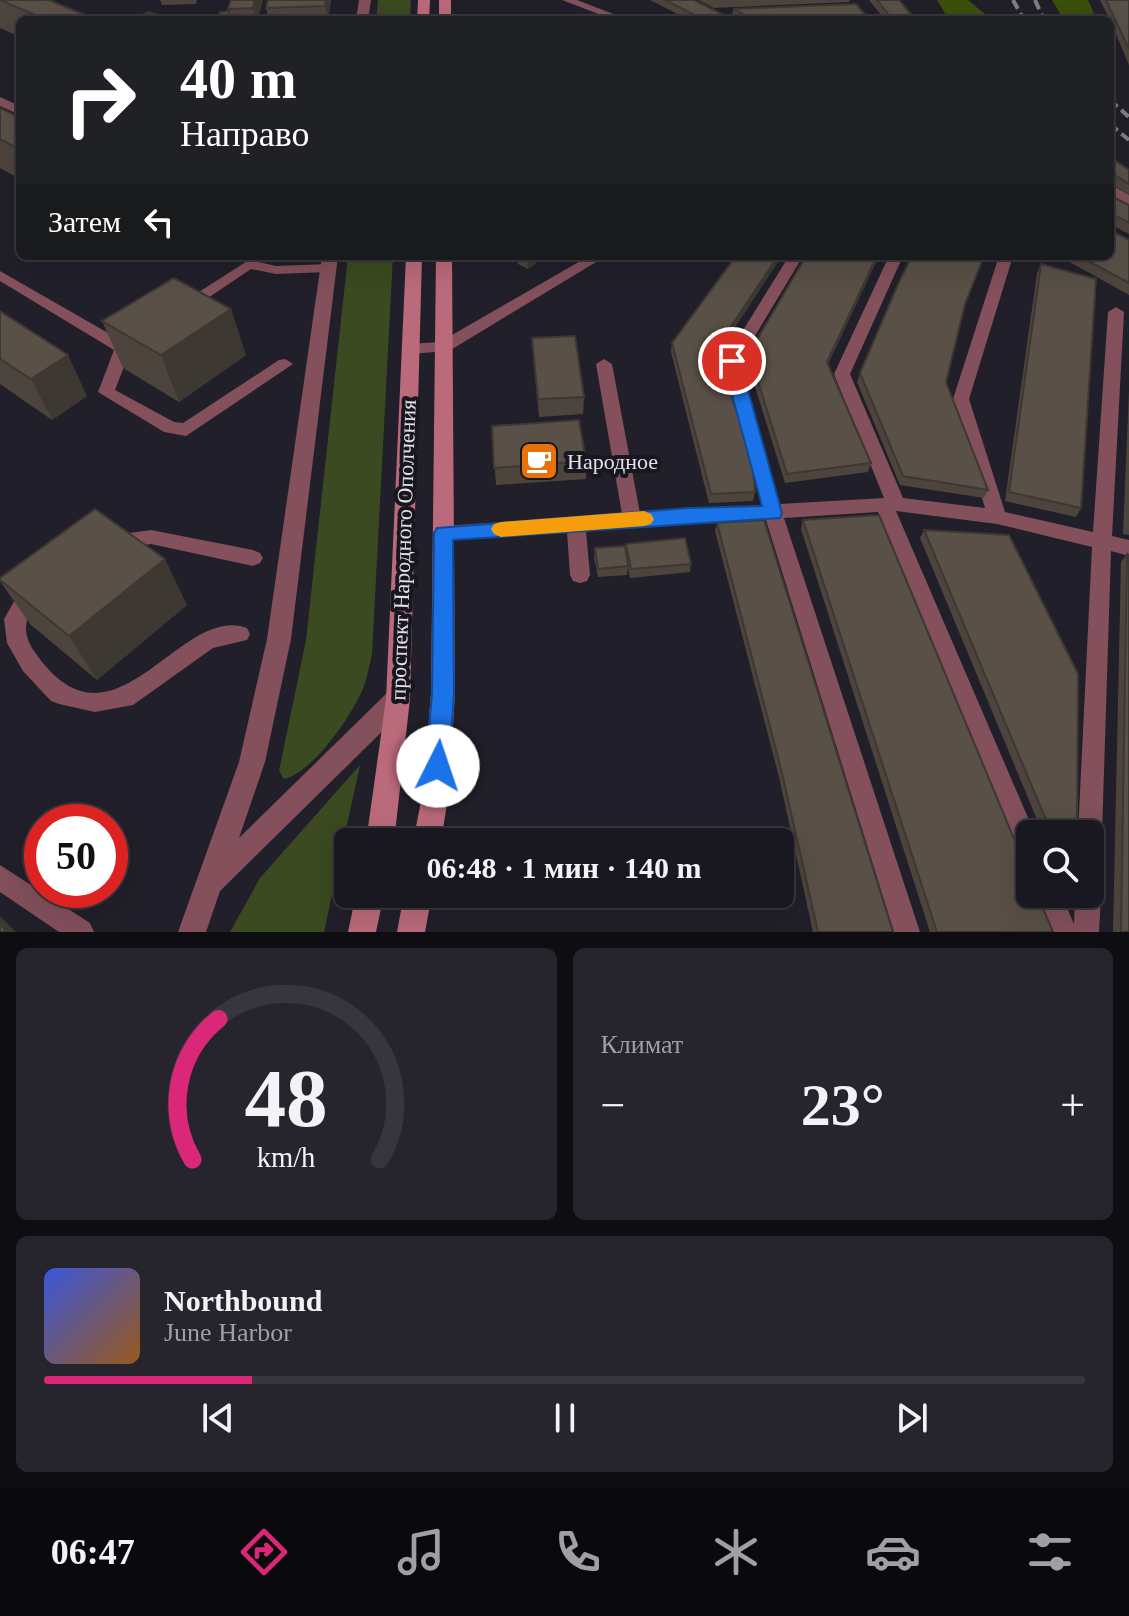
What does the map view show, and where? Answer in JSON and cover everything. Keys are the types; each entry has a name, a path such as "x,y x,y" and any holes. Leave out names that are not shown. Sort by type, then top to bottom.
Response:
{"main road":[{"name":"проспект Народного Ополчения","path":"382,828 398,699 414,260"},
{"name":"проспект Народного Ополчения","path":"429,828 436,791 443,693 444,260"},
{"path":"362,932 367,908"},
{"path":"411,932 415,908"}],"street":[{"path":"192,932 252,762 279,639 329,262"},
{"path":"211,884 398,699"}],"lane":[{"path":"567,0 613,16"},
{"path":"173,314 242,260 276,270 329,262"},
{"path":"410,349 443,347 592,260"},
{"path":"794,260 732,361 773,513 907,932"},
{"path":"894,260 842,374 890,504 1018,820"},
{"path":"997,517 961,399 1005,260"},
{"path":"0,275 123,348"},
{"path":"520,283 536,294"},
{"path":"1091,820 1102,541 1116,312"},
{"path":"148,331 123,348 106,392 170,428 186,430 285,364"},
{"path":"604,364 632,520"},
{"path":"443,533 890,504 997,517 1129,548"},
{"path":"576,524 580,575"},
{"path":"96,548 109,541 151,537 253,558"},
{"path":"9,577 28,593"},
{"path":"48,577 28,593 14,619 17,643 31,664 59,694 95,702 133,695 208,640 240,634"},
{"path":"0,877 81,932"},
{"path":"1054,908 1064,932"},
{"path":"1086,932 1087,908"}],"green space":[{"path":"378,0 411,0 410,16 376,16"},
{"path":"937,0 968,0 987,16 947,16"},
{"path":"1052,0 1088,0 1095,16 1062,16"},
{"path":"348,260 393,260 372,654 367,678 340,729 307,766 284,779 279,771 306,640"},
{"path":"360,765 346,828 334,828 334,886 324,932 230,932 260,878"}],"building":[{"path":"0,0 49,0 87,16 38,16"},
{"path":"231,0 255,0 253,8 228,9"},
{"path":"268,0 326,0 325,6 266,8"},
{"path":"665,0 694,0 726,16 696,16"},
{"path":"877,0 899,0 913,16 890,16"},
{"path":"1106,0 1129,0 1129,49 1114,16"},
{"path":"856,4 866,16 747,16 733,9"},
{"path":"229,11 229,16 219,16 220,12"},
{"path":"149,12 160,16 140,16"},
{"path":"0,108 16,116 16,148 0,139"},
{"path":"1114,160 1129,170 1129,184 1114,175"},
{"path":"1114,198 1129,205 1129,223 1114,215"},
{"path":"1114,232 1129,240 1129,283 1086,260 1114,260"},
{"path":"733,260 775,260 716,349 752,458 755,492 711,494 672,343"},
{"path":"804,260 875,260 827,362 871,463 787,474 749,353"},
{"path":"910,260 982,260 965,304 946,382 988,490 903,476 860,373"},
{"path":"1041,264 1096,279 1081,508 1009,492"},
{"path":"174,278 231,309 161,355 102,321"},
{"path":"0,311 68,355 31,379 0,359"},
{"path":"575,336 584,397 538,399 532,338"},
{"path":"579,420 586,461 494,468 492,426"},
{"path":"95,509 165,559 69,636 0,578"},
{"path":"879,515 1016,843 1016,908 1043,908 1053,932 937,932 803,520"},
{"path":"764,520 893,932 818,932 781,769 717,523"},
{"path":"924,530 1009,535 1078,674 1077,820 1046,820"},
{"path":"685,538 691,564 631,569 626,544"},
{"path":"625,546 628,566 598,569 595,548"},
{"path":"1127,554 1129,932 1121,932"}],"railway":[{"path":"1013,0 1022,16"},
{"path":"1035,0 1042,16"},
{"path":"1114,104 1129,117"},
{"path":"1114,127 1129,140"}],"slow traffic":[{"path":"501,529 644,519"}],"place":[{"name":"Народное","path":"539,461"}],"route":[{"path":"438,766 443,693 443,533 688,515 773,513 732,361"}]}
